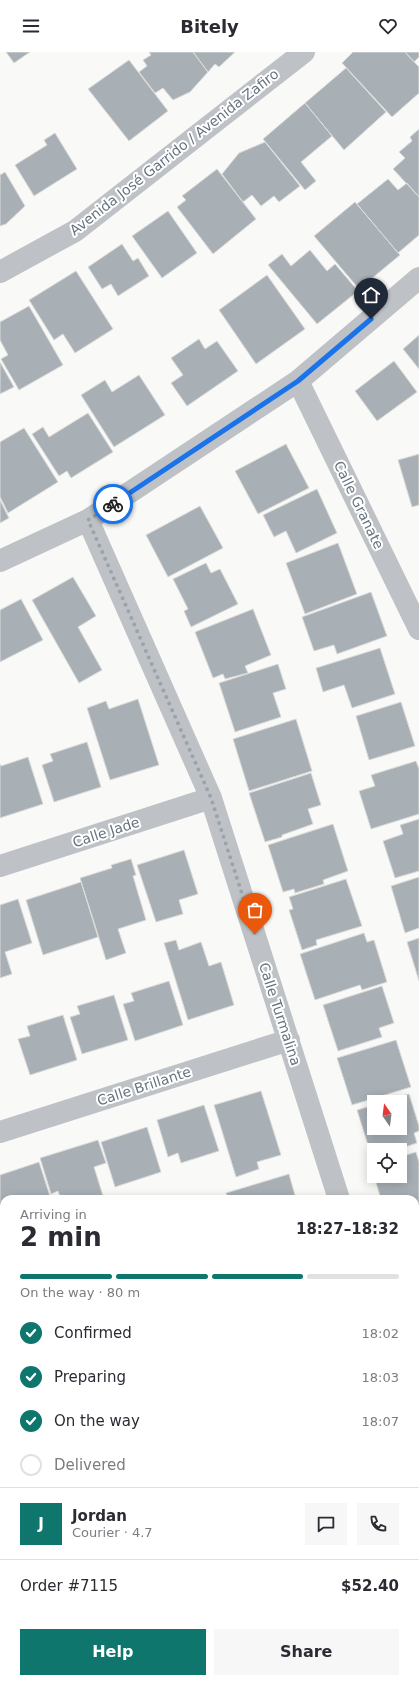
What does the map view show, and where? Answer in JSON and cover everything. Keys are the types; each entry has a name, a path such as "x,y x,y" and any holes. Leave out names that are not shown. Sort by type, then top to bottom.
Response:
{"street":[{"name":"Avenida José Garrido / Avenida Zafiro","path":"0,272 75,231 304,52"},
{"path":"0,561 88,520 298,381 419,278"},
{"name":"Calle Granate","path":"298,381 419,629"},
{"name":"Calle Turmalina","path":"88,520 211,798 338,1195"},
{"name":"Calle Jade","path":"0,866 211,798"},
{"name":"Calle Brillante","path":"0,1132 289,1040"}],"building":[{"path":"6,52 30,52 14,63"},
{"path":"149,52 193,52 208,72 190,92 173,100 163,88 155,93 139,72 147,66 143,60 151,55"},
{"path":"193,52 235,52 219,67 215,64 208,72"},
{"path":"353,52 405,52 419,67 419,93 392,117 342,63"},
{"path":"405,52 419,52 419,57 414,62"},
{"path":"129,60 168,111 129,141 88,89"},
{"path":"346,68 386,112 344,150 305,103"},
{"path":"305,103 332,136 301,162 316,181 305,190 263,139"},
{"path":"419,129 419,197 393,169 405,158 399,152 412,141 410,137"},
{"path":"55,133 77,169 34,196 15,165 47,145 44,140"},
{"path":"265,142 300,186 279,202 274,196 261,206 252,195 243,202 222,174 239,153"},
{"path":"217,169 256,219 213,254 177,207 186,200 182,196"},
{"path":"5,172 25,206 6,224 0,226 0,175"},
{"path":"388,179 398,190 407,183 419,197 419,235 398,253 357,204"},
{"path":"355,202 400,255 359,289 314,236"},
{"path":"168,211 197,253 162,278 132,236"},
{"path":"122,244 133,261 138,258 149,276 118,296 111,284 102,289 88,267"},
{"path":"310,250 327,271 335,264 358,291 317,324 268,265 282,254 291,266"},
{"path":"76,271 113,329 75,353 63,334 54,340 29,300"},
{"path":"267,275 305,329 256,364 219,310"},
{"path":"29,306 63,365 19,390 1,359 8,355 0,340 0,322"},
{"path":"419,335 419,369 403,349"},
{"path":"199,339 205,349 217,341 238,371 187,406 171,383 183,375 171,358"},
{"path":"394,361 417,392 377,421 355,391"},
{"path":"0,362 14,387 0,394"},
{"path":"139,375 165,415 114,447 81,395 105,380 112,392"},
{"path":"88,413 113,452 71,478 67,471 59,476 32,434 43,427 49,437"},
{"path":"24,428 58,482 8,513 0,497 0,442"},
{"path":"286,444 309,488 258,514 235,471"},
{"path":"419,454 419,505 412,507 398,460"},
{"path":"317,489 337,533 296,553 286,531 274,537 263,515"},
{"path":"0,500 9,518 0,523"},
{"path":"200,506 223,548 168,577 146,535"},
{"path":"338,543 357,594 305,614 286,563"},
{"path":"206,563 211,573 220,569 238,604 191,627 184,611 188,609 173,579"},
{"path":"73,577 96,616 78,627 102,670 79,683 32,600"},
{"path":"371,592 387,636 337,654 334,645 314,651 302,617"},
{"path":"21,599 43,640 0,662 0,610"},
{"path":"253,609 271,655 245,666 248,673 225,679 223,674 213,678 195,632"},
{"path":"380,648 395,694 352,708 344,685 323,692 316,668"},
{"path":"278,664 286,689 273,693 281,717 235,732 219,683"},
{"path":"138,699 159,765 110,780 87,708 106,701 109,709"},
{"path":"401,702 415,746 369,760 356,716"},
{"path":"296,719 312,771 249,791 233,739"},
{"path":"87,742 101,787 54,802 42,765 53,761 50,754"},
{"path":"28,757 43,804 0,818 0,764 1,766"},
{"path":"416,761 419,769 419,814 371,829 359,791 375,786 371,775"},
{"path":"311,773 321,805 308,809 313,824 282,835 282,837 265,842 249,793"},
{"path":"419,819 419,871 395,878 383,841 403,834 400,825"},
{"path":"333,824 348,871 323,880 324,884 295,893 294,889 283,892 268,845"},
{"path":"184,850 198,894 179,900 183,914 156,922 137,865"},
{"path":"131,859 136,875 133,876 146,920 118,929 126,953 106,960 80,878 112,868 111,865"},
{"path":"419,877 419,928 405,933 391,886"},
{"path":"346,879 362,926 316,940 317,945 302,950 289,910 293,909 289,897"},
{"path":"81,882 98,937 43,955 26,900"},
{"path":"18,899 32,943 5,952 12,974 0,978 0,905"},
{"path":"364,933 367,942 374,940 387,982 362,990 360,985 315,1000 300,954"},
{"path":"419,938 419,981 407,942"},
{"path":"176,940 179,950 201,942 209,966 221,962 234,1005 188,1020 164,943"},
{"path":"169,981 183,1025 135,1041 123,1004 134,1001 131,993"},
{"path":"382,986 394,1023 379,1028 382,1037 338,1051 323,1005"},
{"path":"114,995 128,1040 82,1054 70,1017 80,1014 77,1006"},
{"path":"63,1015 77,1060 30,1075 18,1039 30,1036 27,1026"},
{"path":"396,1040 411,1087 385,1095 367,1095 367,1100 352,1105 337,1058"},
{"path":"261,1091 281,1155 257,1162 259,1169 236,1177 214,1105"},
{"path":"409,1094 419,1126 419,1131 414,1133 417,1143 407,1146 407,1143 367,1143 357,1110 367,1107 367,1135 407,1135 407,1095 406,1095"},
{"path":"204,1105 219,1151 181,1163 178,1153 168,1157 157,1120"},
{"path":"147,1127 161,1172 115,1187 101,1142"},
{"path":"98,1140 106,1163 94,1167 103,1195 60,1195 58,1191 51,1194 40,1158"},
{"path":"416,1152 419,1162 419,1195 380,1195 376,1183 407,1183 407,1155"},
{"path":"39,1162 50,1195 0,1195 0,1175"},
{"path":"289,1174 295,1195 227,1195 226,1193"}],"way so far":[{"path":"113,504 88,520 211,798 255,934"}],"route":[{"path":"113,504 298,381 371,319"}]}
